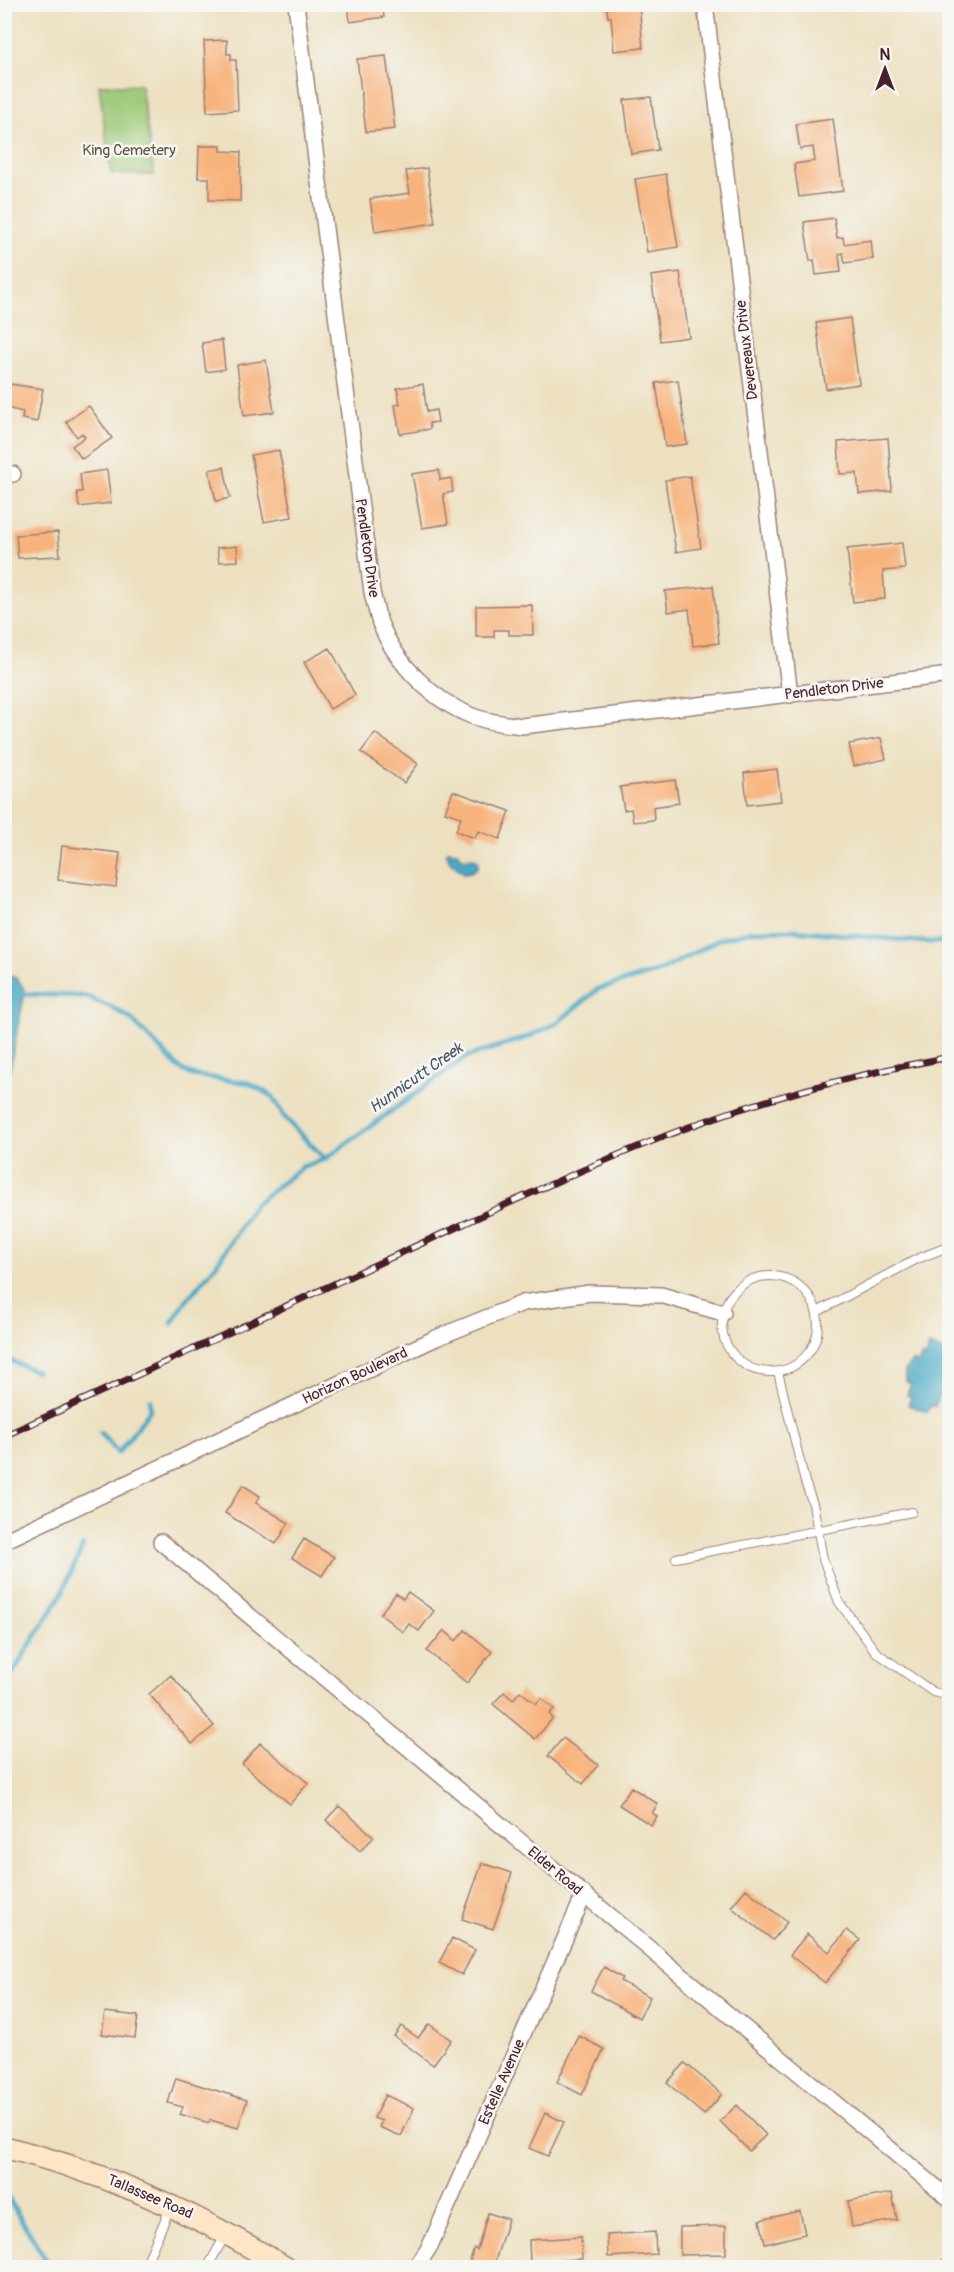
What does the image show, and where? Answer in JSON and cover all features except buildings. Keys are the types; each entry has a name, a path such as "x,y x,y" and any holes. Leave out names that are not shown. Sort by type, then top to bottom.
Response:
{"main road":[{"name":"Tallassee Road","path":"4,2147 72,2166 171,2205 227,2232 286,2268"}],"street":[{"name":"Pendleton Drive","path":"296,4 372,592 380,623 391,646 406,668 449,705 472,716 522,726 950,675"},
{"name":"Devereaux Drive","path":"705,4 789,695"},
{"name":"Horizon Boulevard","path":"4,1541 436,1338 523,1303 590,1293 661,1295 723,1313"},
{"name":"Elder Road","path":"161,1542 950,2199"},
{"name":"Estelle Avenue","path":"416,2268 430,2246 584,1895"}],"lane":[{"path":"817,1312 917,1259 950,1246"},
{"path":"770,1276 786,1279 800,1286 811,1298 817,1312 818,1328 814,1344 806,1357 793,1367 778,1372 762,1372 747,1367 734,1357 725,1344 721,1329 723,1313 729,1298 740,1286 754,1279 770,1276"},
{"path":"778,1372 805,1482 813,1504 823,1560 839,1602 876,1652 933,1692 950,1696"},
{"path":"676,1558 912,1512"},
{"path":"144,2268 171,2205"},
{"path":"207,2268 227,2232"}],"green space":[{"name":"King Cemetery","path":"99,85 141,85 154,175 111,174"}],"water":[{"path":"448,851 457,852 464,859 471,857 478,860 478,867 471,872 464,873 451,863 446,853"},
{"path":"5,975 18,980 25,992 5,1093"},
{"path":"929,1346 947,1352 943,1364 948,1366 945,1373 949,1375 950,1393 945,1396 939,1394 935,1407 931,1405 928,1412 908,1405 911,1397 907,1395 911,1384 905,1381 905,1371 912,1361 918,1364 921,1357 925,1358"}],"waterway":[{"name":"Hunnicutt Creek","path":"172,1323 186,1301 216,1265 255,1204 302,1167 325,1159 466,1057 528,1037 557,1023 598,989 660,971 720,939 752,931 792,930 925,942 950,942"},
{"path":"24,994 84,996 111,1007 130,1018 179,1068 192,1075 249,1083 272,1096 285,1118 325,1159"},
{"path":"4,1358 36,1371"},
{"path":"101,1433 118,1453 150,1410 150,1400"},
{"name":"Hunnicutt Creek","path":"4,1687 61,1595 83,1546"},
{"name":"Hunnicutt Creek","path":"6,2195 51,2268"}],"railway":[{"path":"4,1436 526,1196 648,1143 731,1112 785,1096 867,1074 950,1057"}]}
